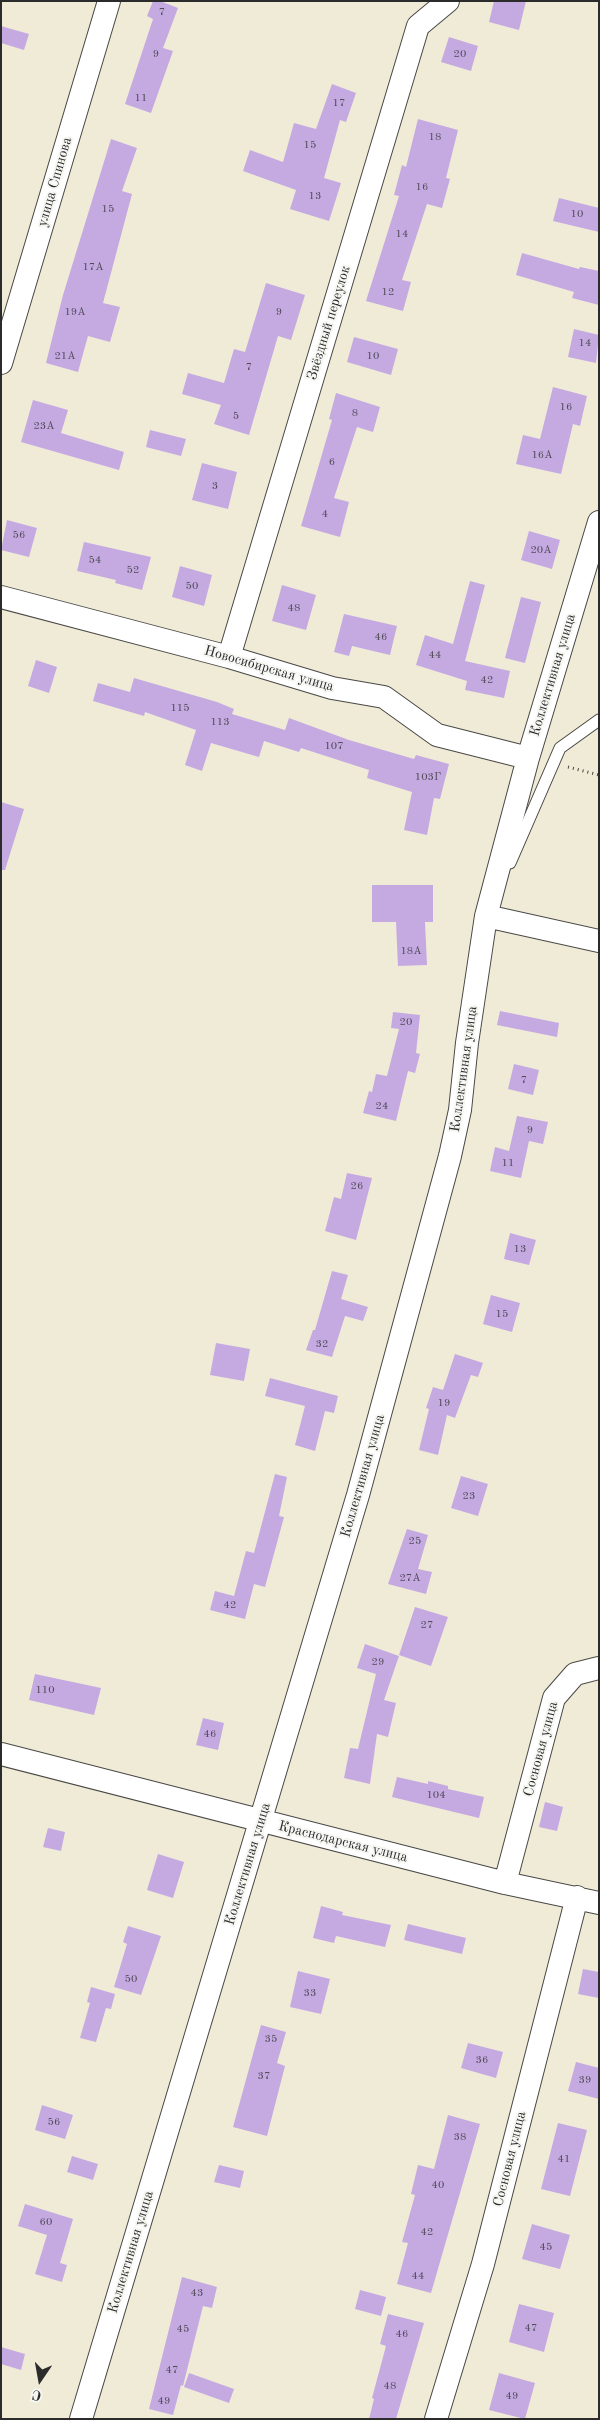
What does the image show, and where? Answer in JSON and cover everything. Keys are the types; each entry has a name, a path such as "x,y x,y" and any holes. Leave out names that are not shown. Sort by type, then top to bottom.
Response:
{"street":[{"name":"улица Спинова","path":"1,363 109,1"},
{"name":"Звёздный переулок","path":"229,657 418,26 448,1"},
{"name":"Коллективная улица","path":"81,2419 358,1495 450,1156 460,1110 467,1042 486,916 528,758 599,522"},
{"name":"Новосибирская улица","path":"1,597 229,657 332,688 384,697 437,735 528,758"},
{"path":"486,916 599,941"},
{"name":"Сосновая улица","path":"506,1883 554,1698 575,1674 599,1668"},
{"name":"Краснодарская улица","path":"1,1754 506,1883 588,1900"},
{"name":"Сосновая улица","path":"436,2419 484,2264 588,1900"}],"lane":[{"path":"486,916 560,748 599,720"}],"building":[{"path":"153,1 160,1 178,8 163,48 173,51 151,113 125,104 153,19 147,16"},
{"path":"494,1 526,1 519,30 489,22"},
{"path":"1,26 29,34 24,50 1,43"},
{"path":"449,37 478,46 471,71 441,62"},
{"path":"332,84 356,93 346,122 340,120 324,178 341,183 329,221 290,209 296,190 243,171 250,150 283,162 294,123 316,129"},
{"path":"418,119 458,130 446,178 450,179 442,208 427,204 402,280 411,282 403,311 366,301 399,196 394,195 402,165 406,167"},
{"path":"111,139 137,148 122,191 132,194 103,303 120,307 110,342 88,336 78,372 46,363 63,295"},
{"path":"559,198 599,208 599,232 553,221"},
{"path":"522,253 579,269 580,267 599,271 599,305 572,298 574,292 516,275"},
{"path":"266,283 305,295 291,340 278,336 249,435 214,424 221,405 182,394 188,373 224,383 234,349 245,352"},
{"path":"574,329 599,335 596,363 568,357"},
{"path":"354,337 398,349 391,375 347,362"},
{"path":"553,387 587,396 580,426 573,424 561,474 516,464 523,435 540,439"},
{"path":"336,393 380,407 373,432 357,427 334,498 349,502 340,537 301,526 332,420 329,419"},
{"path":"33,400 68,410 61,433 124,452 119,470 21,442"},
{"path":"150,430 186,439 181,456 146,447"},
{"path":"202,463 237,472 228,509 192,500"},
{"path":"7,520 37,528 29,557 1,550"},
{"path":"529,531 560,540 552,569 521,560"},
{"path":"84,542 151,557 142,590 115,583 116,580 77,571"},
{"path":"180,566 212,575 204,606 172,597"},
{"path":"470,581 485,585 465,661 510,671 504,698 465,690 467,681 416,665 425,635 453,644"},
{"path":"282,585 316,595 306,630 272,621"},
{"path":"521,597 541,602 525,663 505,658"},
{"path":"344,614 397,626 390,655 352,646 349,656 334,652"},
{"path":"36,660 57,667 49,693 28,686"},
{"path":"134,678 217,702 234,709 232,714 285,730 289,718 349,740 414,759 416,755 449,764 440,799 434,798 427,835 404,830 412,792 367,778 369,770 301,748 299,752 264,741 259,757 211,743 202,771 185,765 196,730 145,712 144,716 93,701 98,683 130,692"},
{"path":"1,802 24,809 5,870 1,870"},
{"path":"372,885 433,885 433,922 425,922 427,965 398,966 396,922 372,922"},
{"path":"500,1011 559,1023 557,1037 497,1025"},
{"path":"393,1012 420,1015 416,1053 420,1054 415,1073 408,1071 396,1121 363,1113 369,1091 372,1092 376,1074 387,1076 399,1029 391,1028"},
{"path":"514,1064 539,1070 533,1095 508,1089"},
{"path":"517,1116 548,1122 543,1144 529,1141 521,1178 490,1171 495,1147 509,1151"},
{"path":"347,1173 372,1178 356,1240 325,1231 334,1197 341,1199"},
{"path":"510,1233 536,1240 529,1265 504,1259"},
{"path":"332,1271 348,1275 341,1299 368,1307 363,1321 345,1316 332,1357 306,1350 313,1330 315,1330"},
{"path":"491,1295 520,1303 512,1332 483,1324"},
{"path":"216,1343 250,1349 244,1381 210,1375"},
{"path":"455,1354 483,1363 478,1377 471,1375 455,1418 447,1415 438,1455 419,1450 429,1409 426,1408 433,1387 443,1390"},
{"path":"270,1378 338,1396 334,1413 325,1411 315,1451 295,1445 305,1406 265,1396"},
{"path":"275,1474 287,1477 279,1516 284,1517 265,1587 254,1584 245,1619 210,1610 215,1591 234,1596 246,1551 254,1553"},
{"path":"461,1476 488,1484 478,1516 451,1508"},
{"path":"407,1529 428,1535 418,1569 432,1572 426,1594 388,1584"},
{"path":"415,1607 448,1617 431,1666 399,1655"},
{"path":"365,1644 399,1656 384,1700 396,1703 388,1737 377,1734 370,1784 344,1778 350,1748 358,1749 376,1674 357,1668"},
{"path":"35,1674 101,1688 94,1715 29,1700"},
{"path":"203,1718 224,1723 218,1750 196,1745"},
{"path":"397,1777 428,1784 428,1781 448,1786 448,1789 484,1797 479,1818 392,1797"},
{"path":"545,1802 563,1807 557,1831 539,1827"},
{"path":"48,1828 65,1832 61,1851 43,1847"},
{"path":"158,1854 184,1862 173,1898 147,1890"},
{"path":"321,1906 343,1912 342,1915 391,1925 385,1947 336,1936 334,1943 313,1938"},
{"path":"408,1924 466,1938 462,1954 404,1940"},
{"path":"128,1926 161,1936 141,1995 114,1987 127,1944 123,1942"},
{"path":"583,1969 599,1972 599,1998 578,1994"},
{"path":"298,1971 330,1979 321,2014 290,2007"},
{"path":"91,1987 115,1994 111,2009 106,2008 96,2042 80,2038 90,2003 87,2002"},
{"path":"261,2025 286,2032 277,2063 285,2066 267,2136 233,2127"},
{"path":"468,2043 503,2052 496,2078 461,2068"},
{"path":"576,2062 599,2068 599,2099 568,2091"},
{"path":"42,2105 73,2115 65,2139 35,2130"},
{"path":"448,2115 480,2124 431,2293 397,2284 408,2243 402,2242 415,2195 411,2194 418,2165 434,2169"},
{"path":"558,2123 587,2130 570,2196 541,2189"},
{"path":"72,2156 98,2164 93,2180 67,2172"},
{"path":"219,2165 244,2171 240,2188 214,2182"},
{"path":"25,2204 73,2219 60,2263 67,2265 62,2282 35,2274 47,2235 18,2226"},
{"path":"532,2224 570,2235 560,2269 522,2259"},
{"path":"182,2277 217,2287 212,2308 203,2306 183,2386 181,2385 173,2415 149,2409"},
{"path":"360,2290 386,2297 381,2316 355,2309"},
{"path":"519,2304 554,2313 544,2352 509,2342"},
{"path":"388,2314 424,2323 396,2419 369,2419 374,2399 372,2398 386,2346 380,2344"},
{"path":"1,2347 25,2354 21,2370 1,2364"},
{"path":"189,2373 234,2389 229,2403 184,2387"},
{"path":"499,2373 535,2383 525,2419 489,2410"}]}
